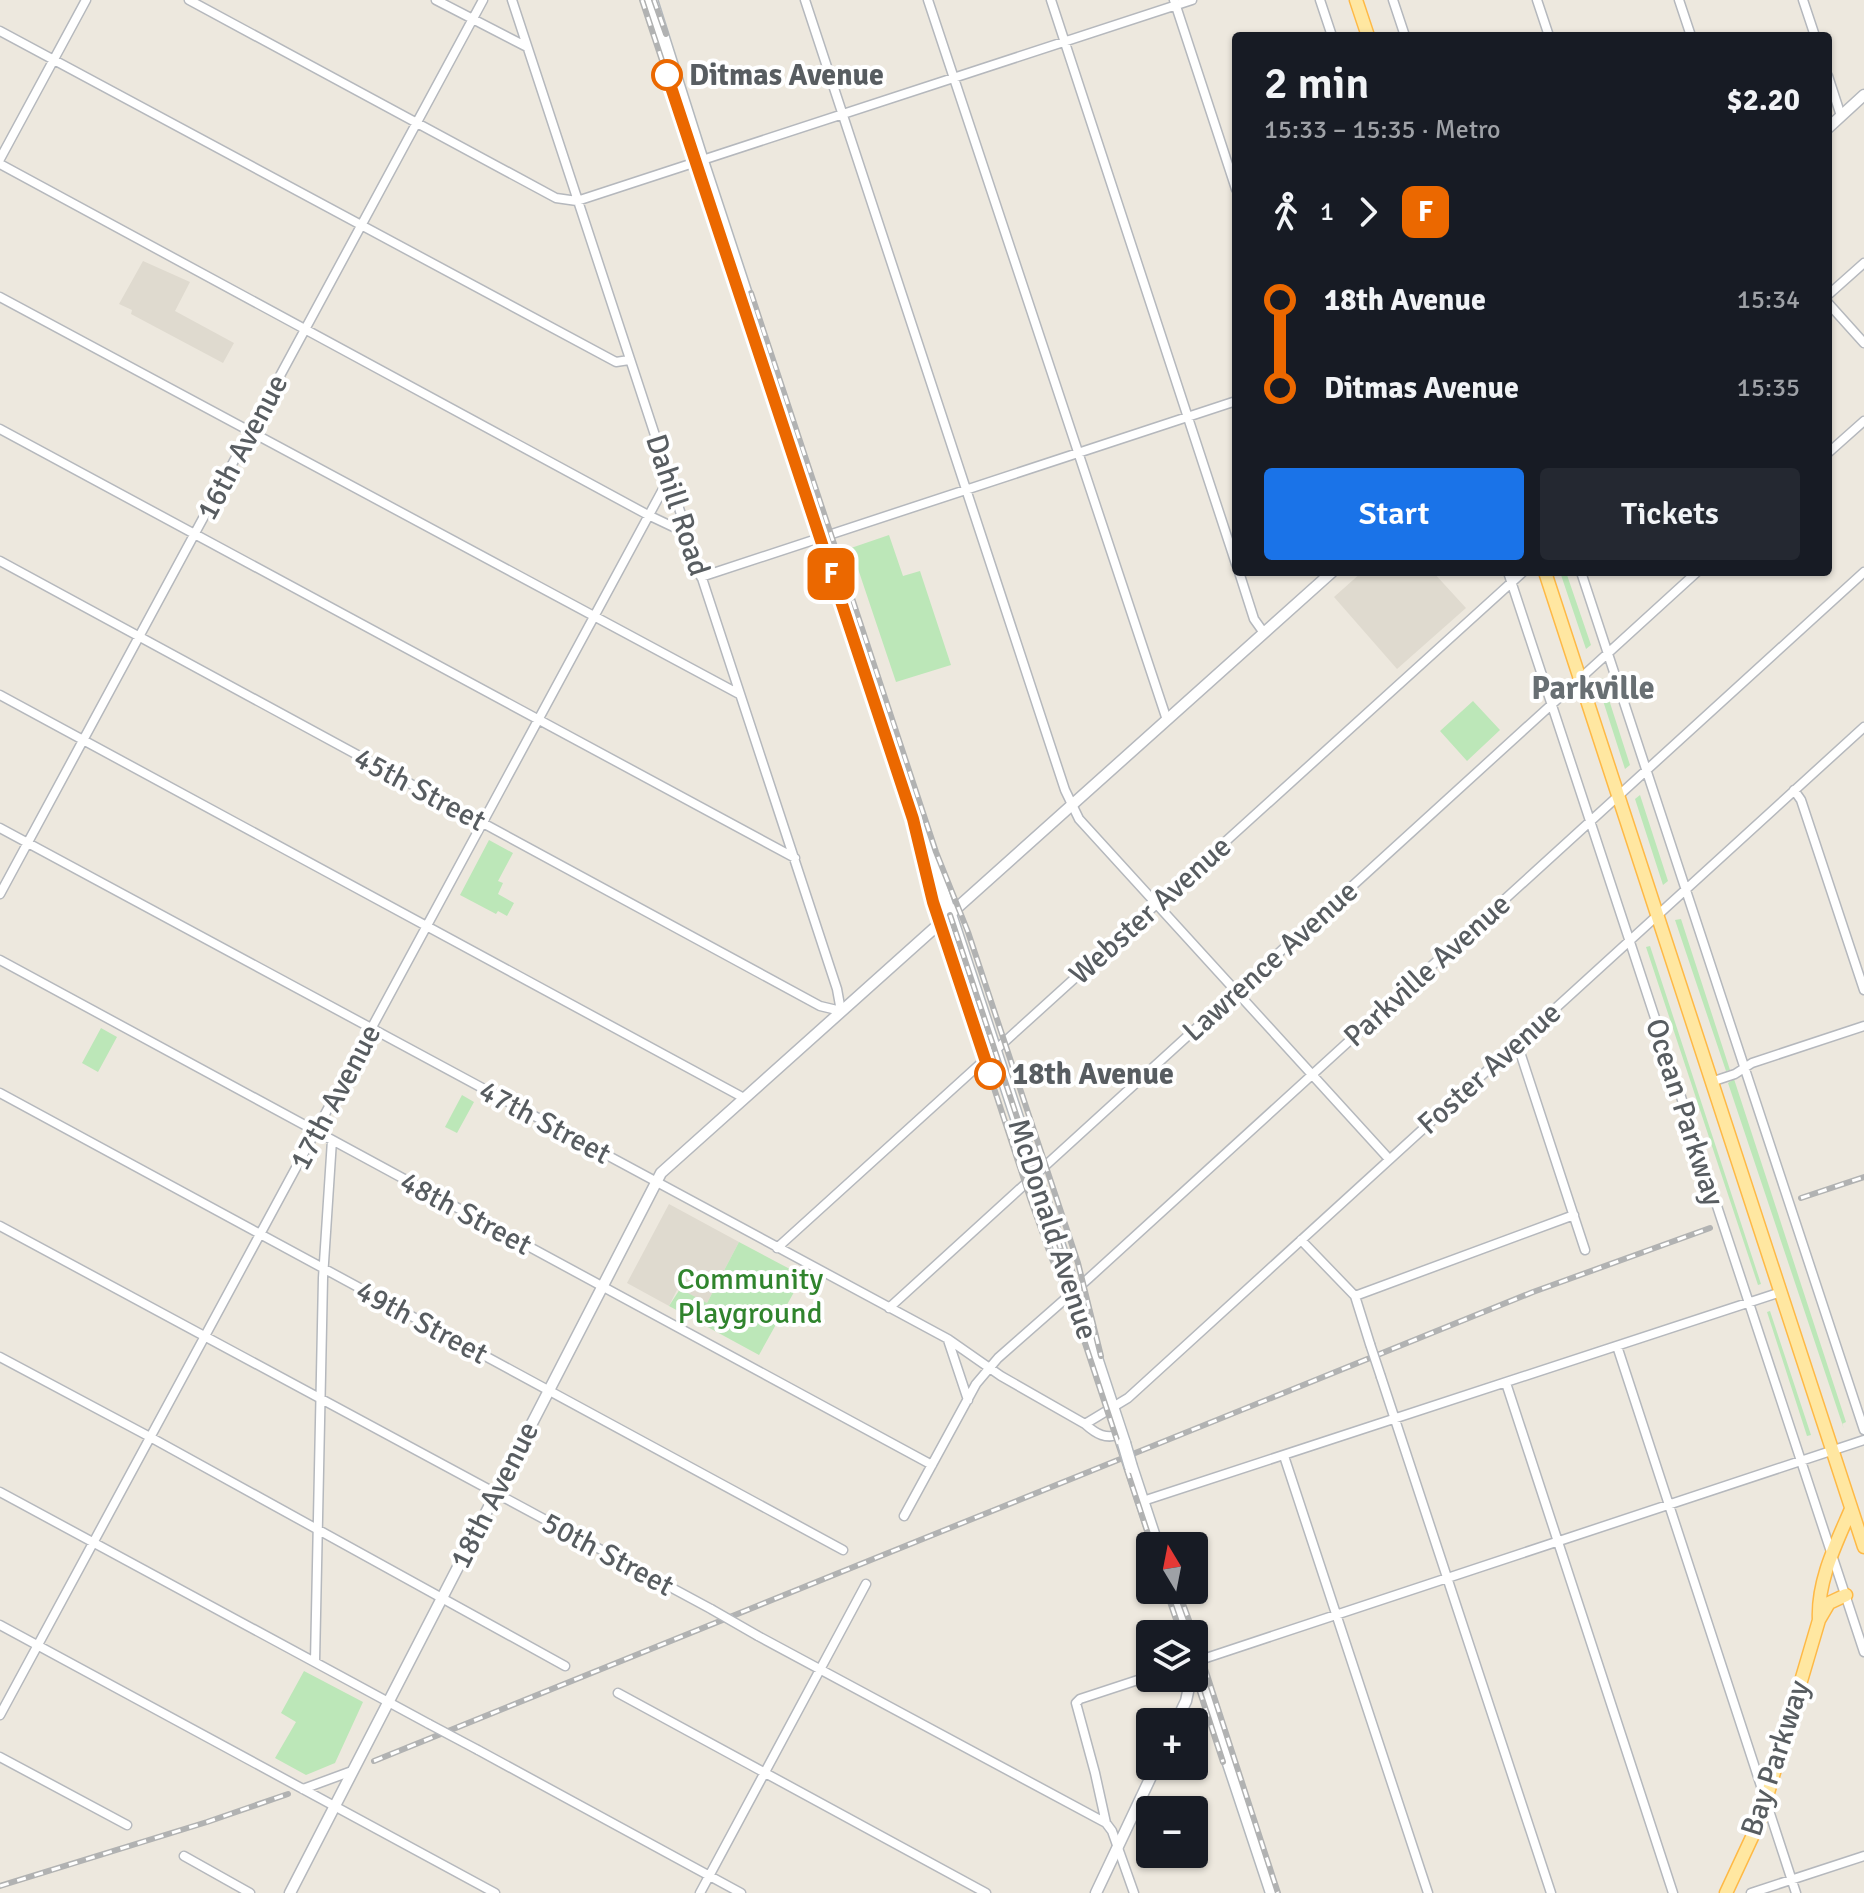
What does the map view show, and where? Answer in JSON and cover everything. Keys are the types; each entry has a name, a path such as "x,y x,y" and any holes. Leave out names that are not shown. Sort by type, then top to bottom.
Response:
{"main road":[{"name":"McDonald Avenue","path":"651,0 1153,1532"},
{"path":"1356,0 1367,32"},
{"name":"Ocean Parkway","path":"1546,576 1864,1547"},
{"name":"Bay Parkway","path":"1726,1893 1760,1820 1819,1620 1818,1602 1832,1554 1851,1509"},
{"path":"1819,1620 1829,1603 1846,1595"},
{"path":"1204,1692 1272,1893"}],"street":[{"path":"86,0 0,161 686,533"},
{"path":"189,0 556,198 577,201 1065,42 1175,3 1192,0"},
{"path":"436,0 528,48"},
{"name":"16th Avenue","path":"0,894 483,0"},
{"name":"Dahill Road","path":"512,0 795,858 837,989 841,1011"},
{"path":"805,0 1065,790 1079,819 1389,1159"},
{"path":"928,0 1167,720"},
{"path":"1051,0 1232,552"},
{"path":"1320,0 1331,32"},
{"path":"1393,0 1404,32"},
{"path":"1537,0 1548,32"},
{"path":"1679,0 1690,32"},
{"path":"1803,0 1814,32"},
{"path":"1175,3 1232,177"},
{"path":"0,31 616,362 629,360"},
{"path":"1832,88 1841,116"},
{"path":"1832,124 1864,95"},
{"path":"1832,291 1864,263"},
{"path":"0,297 739,694"},
{"path":"1832,307 1864,343"},
{"path":"701,577 1232,402"},
{"path":"1832,449 1864,421"},
{"path":"0,429 795,858"},
{"name":"17th Avenue","path":"0,1715 669,478"},
{"name":"45th Street","path":"0,561 820,1006 841,1011"},
{"name":"Parkville Avenue","path":"904,1516 989,1368 1864,572"},
{"path":"1240,576 1254,619 1264,633"},
{"name":"18th Avenue","path":"290,1893 656,1182 667,1168 1328,576"},
{"name":"Ocean Parkway","path":"1509,576 1864,1652"},
{"name":"Webster Avenue","path":"777,1248 1519,576"},
{"path":"1582,576 1864,1430"},
{"name":"Lawrence Avenue","path":"889,1308 1693,576"},
{"path":"0,695 744,1098"},
{"name":"Foster Avenue","path":"1112,1407 1128,1398 1864,727"},
{"path":"1794,790 1801,800 1864,990"},
{"name":"47th Street","path":"0,828 948,1339 989,1368 1103,1436 1123,1439"},
{"name":"48th Street","path":"0,960 932,1465"},
{"path":"1711,1082 1752,1063 1864,1026"},
{"path":"1517,1043 1585,1250"},
{"name":"49th Street","path":"0,1093 843,1550"},
{"path":"315,1662 324,1269 332,1140"},
{"path":"1355,1296 1574,1215"},
{"name":"50th Street","path":"0,1226 1106,1823"},
{"path":"1301,1240 1355,1296 1551,1893"},
{"path":"1143,1501 1781,1292"},
{"path":"948,1339 968,1400"},
{"path":"1617,1346 1796,1893"},
{"path":"0,1357 565,1666"},
{"path":"1506,1383 1673,1893"},
{"path":"1085,1424 1112,1407"},
{"path":"1208,1657 1864,1440"},
{"path":"1284,1456 1428,1893"},
{"path":"0,1492 741,1893"},
{"path":"700,1893 866,1584"},
{"path":"0,1625 495,1893"},
{"path":"1134,1893 1119,1848 1106,1823 1076,1703 1136,1681"},
{"path":"618,1693 986,1893"},
{"path":"0,1757 127,1825"},
{"path":"303,1789 352,1771"},
{"path":"1096,1893 1150,1780"},
{"path":"184,1856 250,1893"},
{"path":"1751,1893 1864,1856"}],"shaded area":[{"path":"143,261 190,282 175,311 234,343 223,363 131,314 132,310 119,304"},
{"path":"1358,576 1437,576 1466,608 1397,669 1334,597"},
{"path":"669,1204 739,1242 707,1303 677,1290 669,1306 627,1283"}],"green space":[{"path":"889,535 903,576 920,571 951,665 896,682 851,548"},
{"path":"1561,576 1567,576 1591,645 1586,649"},
{"path":"1602,678 1630,765 1625,769 1597,682"},
{"path":"1473,701 1500,730 1467,761 1440,731"},
{"path":"1640,795 1668,881 1663,885 1635,799"},
{"path":"489,840 513,853 498,881 503,883 498,894 514,903 507,916 498,911 496,914 460,895"},
{"path":"1681,919 1730,1070 1726,1071 1675,920"},
{"path":"1650,946 1761,1284 1758,1285 1646,947"},
{"path":"101,1028 117,1037 98,1072 82,1063"},
{"path":"1734,1079 1846,1422 1842,1424 1728,1083"},
{"path":"462,1095 474,1102 457,1133 445,1127"},
{"name":"Community Playground","path":"739,1242 803,1276 759,1355 669,1306 680,1289 707,1303"},
{"path":"1770,1311 1811,1435 1807,1436 1767,1312"},
{"path":"304,1671 363,1702 335,1763 306,1775 275,1758 296,1722 281,1713"}],"railway":[{"path":"642,0 913,819 933,902 1031,1201 1076,1316 1147,1532"},
{"path":"654,0 666,34"},
{"path":"751,293 936,852 968,932 1078,1263 1101,1356"},
{"path":"950,915 1061,1250"},
{"path":"1801,1198 1864,1177"},
{"path":"374,1761 1533,1292 1710,1228"},
{"path":"1171,1604 1176,1620"},
{"path":"1183,1604 1189,1620"},
{"path":"1208,1678 1278,1893"},
{"path":"1200,1692 1223,1762"},
{"path":"0,1886 288,1794"}],"metro line":[{"name":"F","path":"667,75 913,819 933,902 990,1074"}],"place":[{"name":"Ditmas Avenue","path":"667,75"},
{"name":"18th Avenue","path":"990,1074"}],"district":[{"name":"Parkville","path":"1593,688"}]}
